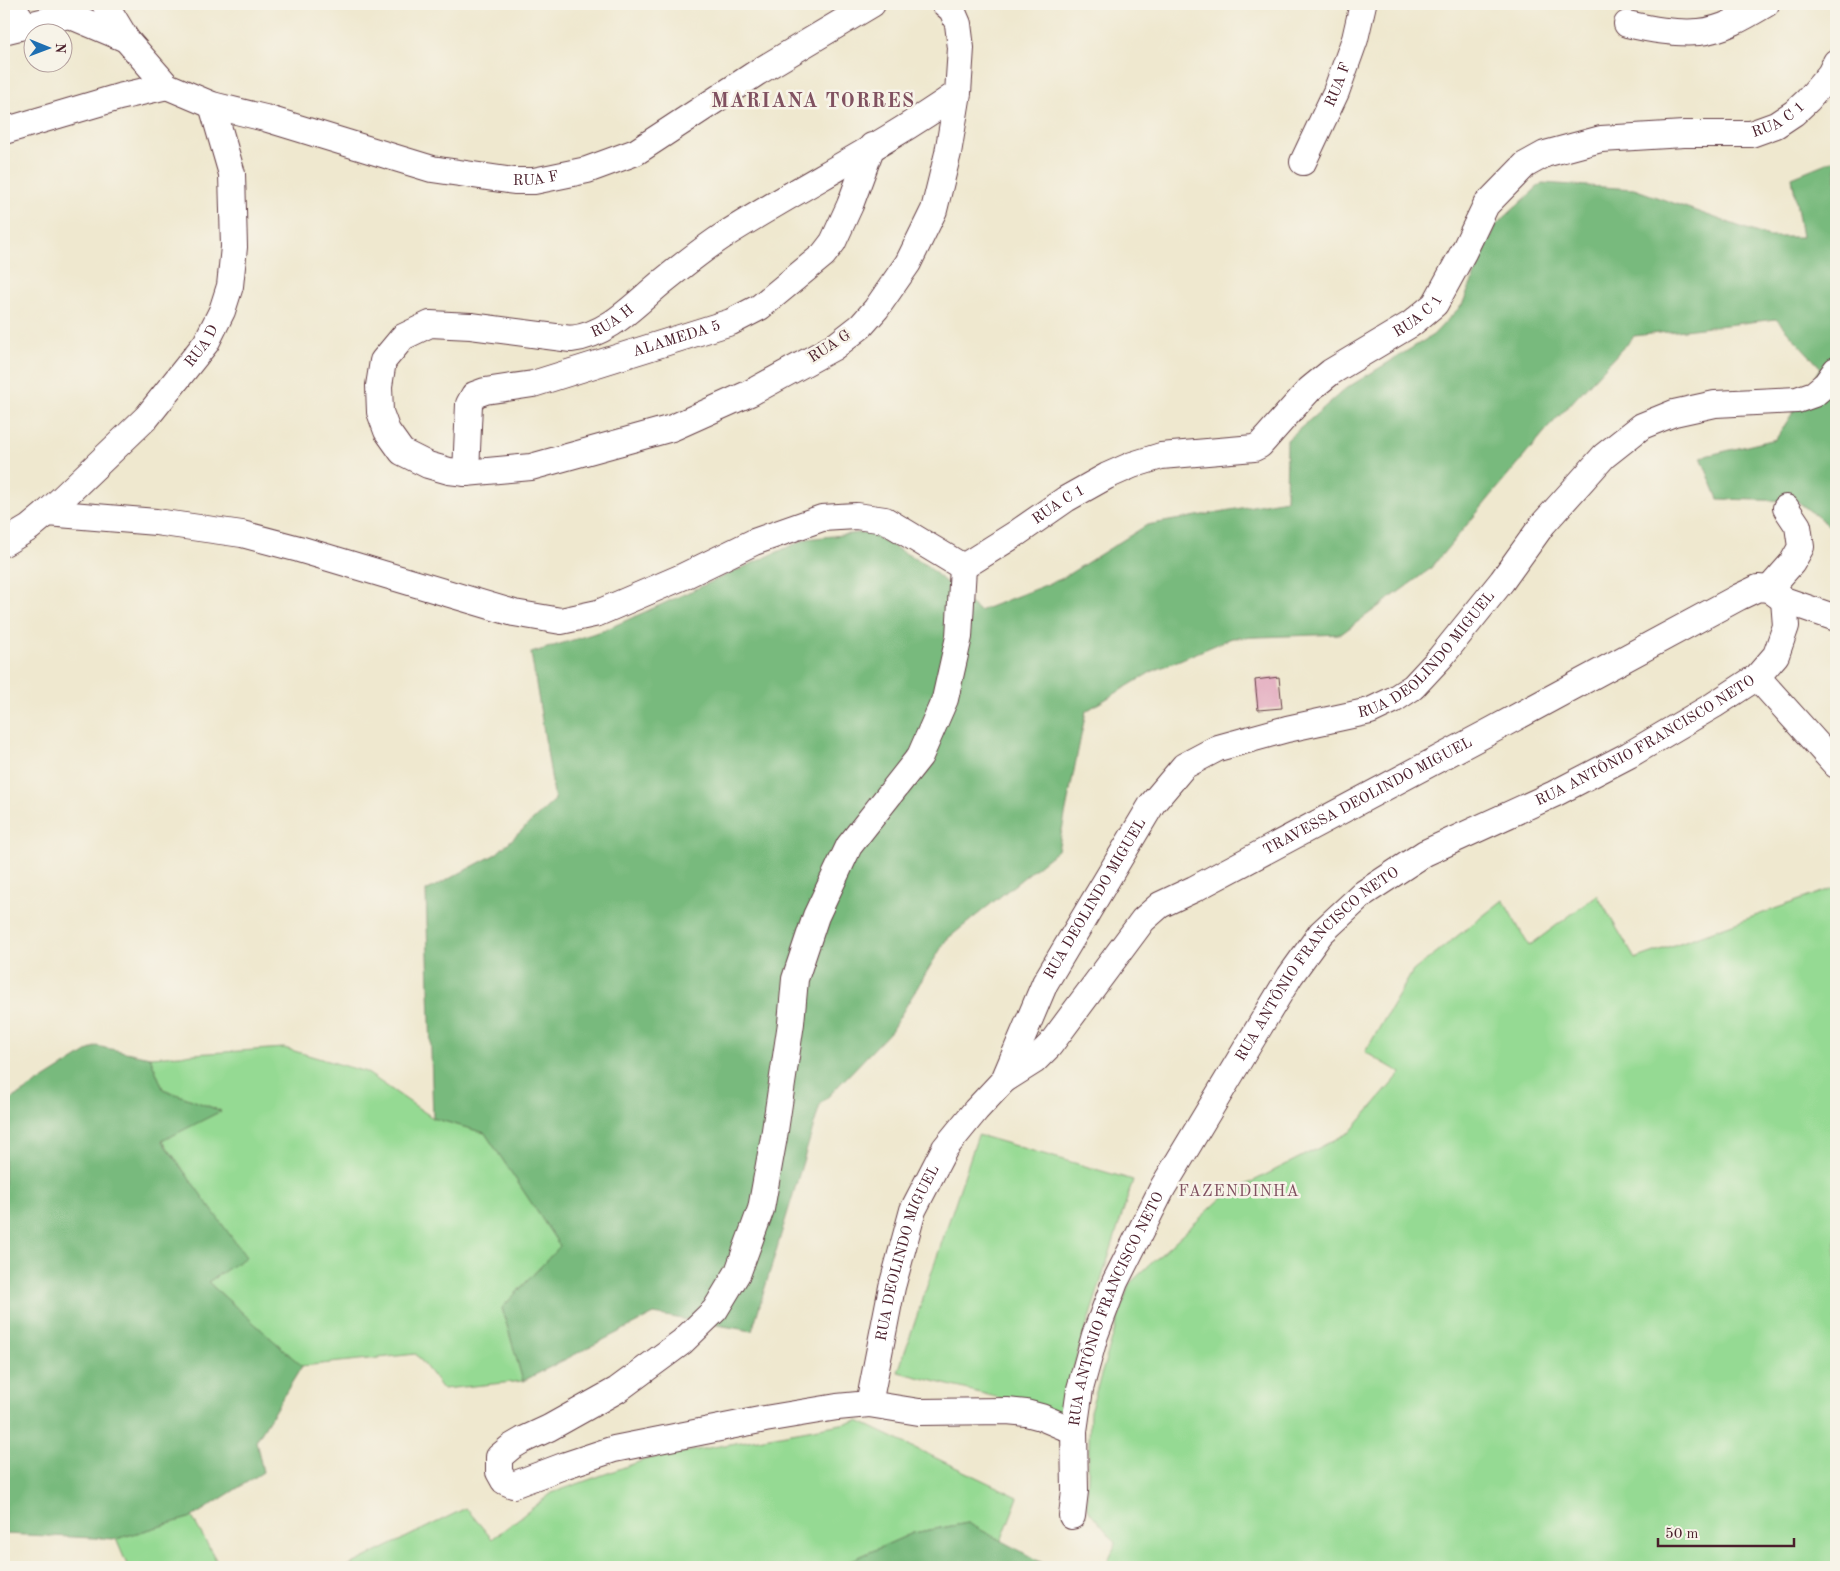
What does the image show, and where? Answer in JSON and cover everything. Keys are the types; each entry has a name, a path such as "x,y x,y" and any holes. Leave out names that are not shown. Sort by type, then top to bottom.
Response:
{"street":[{"path":"10,4 15,28 64,9 126,39"},
{"path":"4,131 119,97 167,86 126,39 104,4"},
{"name":"RUA F","path":"167,86 212,105 265,118 432,169 492,178 534,180 587,170 636,152 758,72 872,4"},
{"name":"RUA G","path":"466,473 531,467 672,428 750,393 834,347 866,320 876,309 908,263 934,210 950,145 958,93 961,48 958,24 952,10 945,4"},
{"name":"RUA F","path":"1303,162 1336,92 1355,39 1363,4"},
{"path":"1627,24 1660,31 1700,32 1723,27 1766,4"},
{"name":"RUA C 1","path":"963,567 1066,500 1107,476 1132,465 1161,456 1254,448 1260,445 1310,390 1331,372 1411,324 1435,304 1486,205 1526,166 1545,154 1601,139 1684,134 1750,134 1776,124 1794,113 1830,74 1836,62"},
{"name":"RUA H","path":"466,473 449,471 428,465 402,452 387,431 380,412 379,386 383,361 403,337 430,324 472,326 571,339 584,338 596,333 611,324 663,281 724,236 872,146 922,118 958,93"},
{"name":"RUA D","path":"4,543 38,520 147,417 206,343 222,311 230,286 234,247 232,174 212,105"},
{"name":"ALAMEDA 5","path":"466,473 469,404 474,395 484,391 533,384 731,322 760,308 816,262 833,242 850,206 872,146"},
{"name":"RUA DEOLINDO MIGUEL","path":"869,1404 892,1287 913,1210 945,1148 1004,1080 1045,983 1152,804 1184,766 1218,748 1287,729 1370,711 1393,700 1413,686 1440,658 1502,581 1543,524 1604,456 1642,426 1674,413 1715,404 1797,400 1814,394 1826,384 1836,370"},
{"path":"1786,508 1798,526 1800,547 1776,595 1836,618"},
{"path":"38,520 156,522 242,534 514,613 561,621 598,613 682,577 754,542 822,518 856,516 885,520 963,567 959,637 945,699 920,756 849,846 816,916 795,979 791,1023 761,1209 738,1272 715,1310 682,1342 617,1390 511,1447 499,1458 499,1472 504,1482 513,1485 566,1464 614,1449 765,1419 837,1407 869,1404 919,1412 1007,1411 1026,1413 1041,1417 1074,1431"},
{"name":"TRAVESSA DEOLINDO MIGUEL","path":"1004,1080 1034,1061 1050,1045 1143,920 1160,905 1194,889 1487,734 1739,596 1758,588 1776,595"},
{"name":"RUA ANTÔNIO FRANCISCO NETO","path":"1072,1516 1076,1491 1074,1431 1080,1389 1092,1344 1115,1282 1163,1187 1290,976 1321,933 1364,893 1425,853 1554,794 1629,755 1714,705 1757,677 1776,655 1786,626 1776,595"},
{"path":"1757,677 1836,765"}],"green space":[{"path":"1836,159 1836,531 1797,501 1718,499 1701,457 1776,439 1821,368 1776,319 1634,336 1547,429 1430,569 1341,634 1232,638 1151,672 1086,711 1058,850 946,940 891,1031 820,1105 752,1331 654,1314 523,1381 502,1308 560,1246 485,1133 433,1118 426,891 496,854 555,800 531,653 605,630 806,539 868,532 926,565 979,611 1061,579 1147,525 1286,500 1287,440 1345,389 1433,335 1462,305 1496,225 1542,183 1634,189 1769,237 1802,237 1792,177"},
{"path":"1836,887 1836,1567 1105,1567 1116,1543 1087,1508 1090,1411 1129,1284 1224,1196 1350,1132 1401,1073 1365,1052 1413,971 1503,900 1529,946 1597,895 1635,959"},
{"path":"96,1046 150,1057 163,1089 221,1111 162,1141 246,1257 208,1282 302,1366 256,1441 263,1472 192,1517 116,1539 4,1534 4,1104"},
{"path":"284,1048 366,1072 433,1118 485,1133 560,1246 502,1308 523,1381 443,1389 416,1354 302,1366 208,1282 245,1257 162,1140 221,1111 163,1089 150,1057"},
{"path":"978,1135 1133,1180 1059,1413 898,1372"},
{"path":"858,1421 1018,1497 1001,1541 968,1523 913,1533 843,1564 844,1567 346,1567 466,1508 492,1539 552,1493 647,1459"},
{"path":"192,1517 220,1567 128,1567 116,1539"},
{"path":"968,1523 1050,1567 844,1567 843,1564 913,1533"}],"building":[{"path":"1279,677 1282,708 1258,710 1255,680"}],"district":[{"name":"MARIANA TORRES","path":"813,102"},
{"name":"FAZENDINHA","path":"1239,1192"}]}
